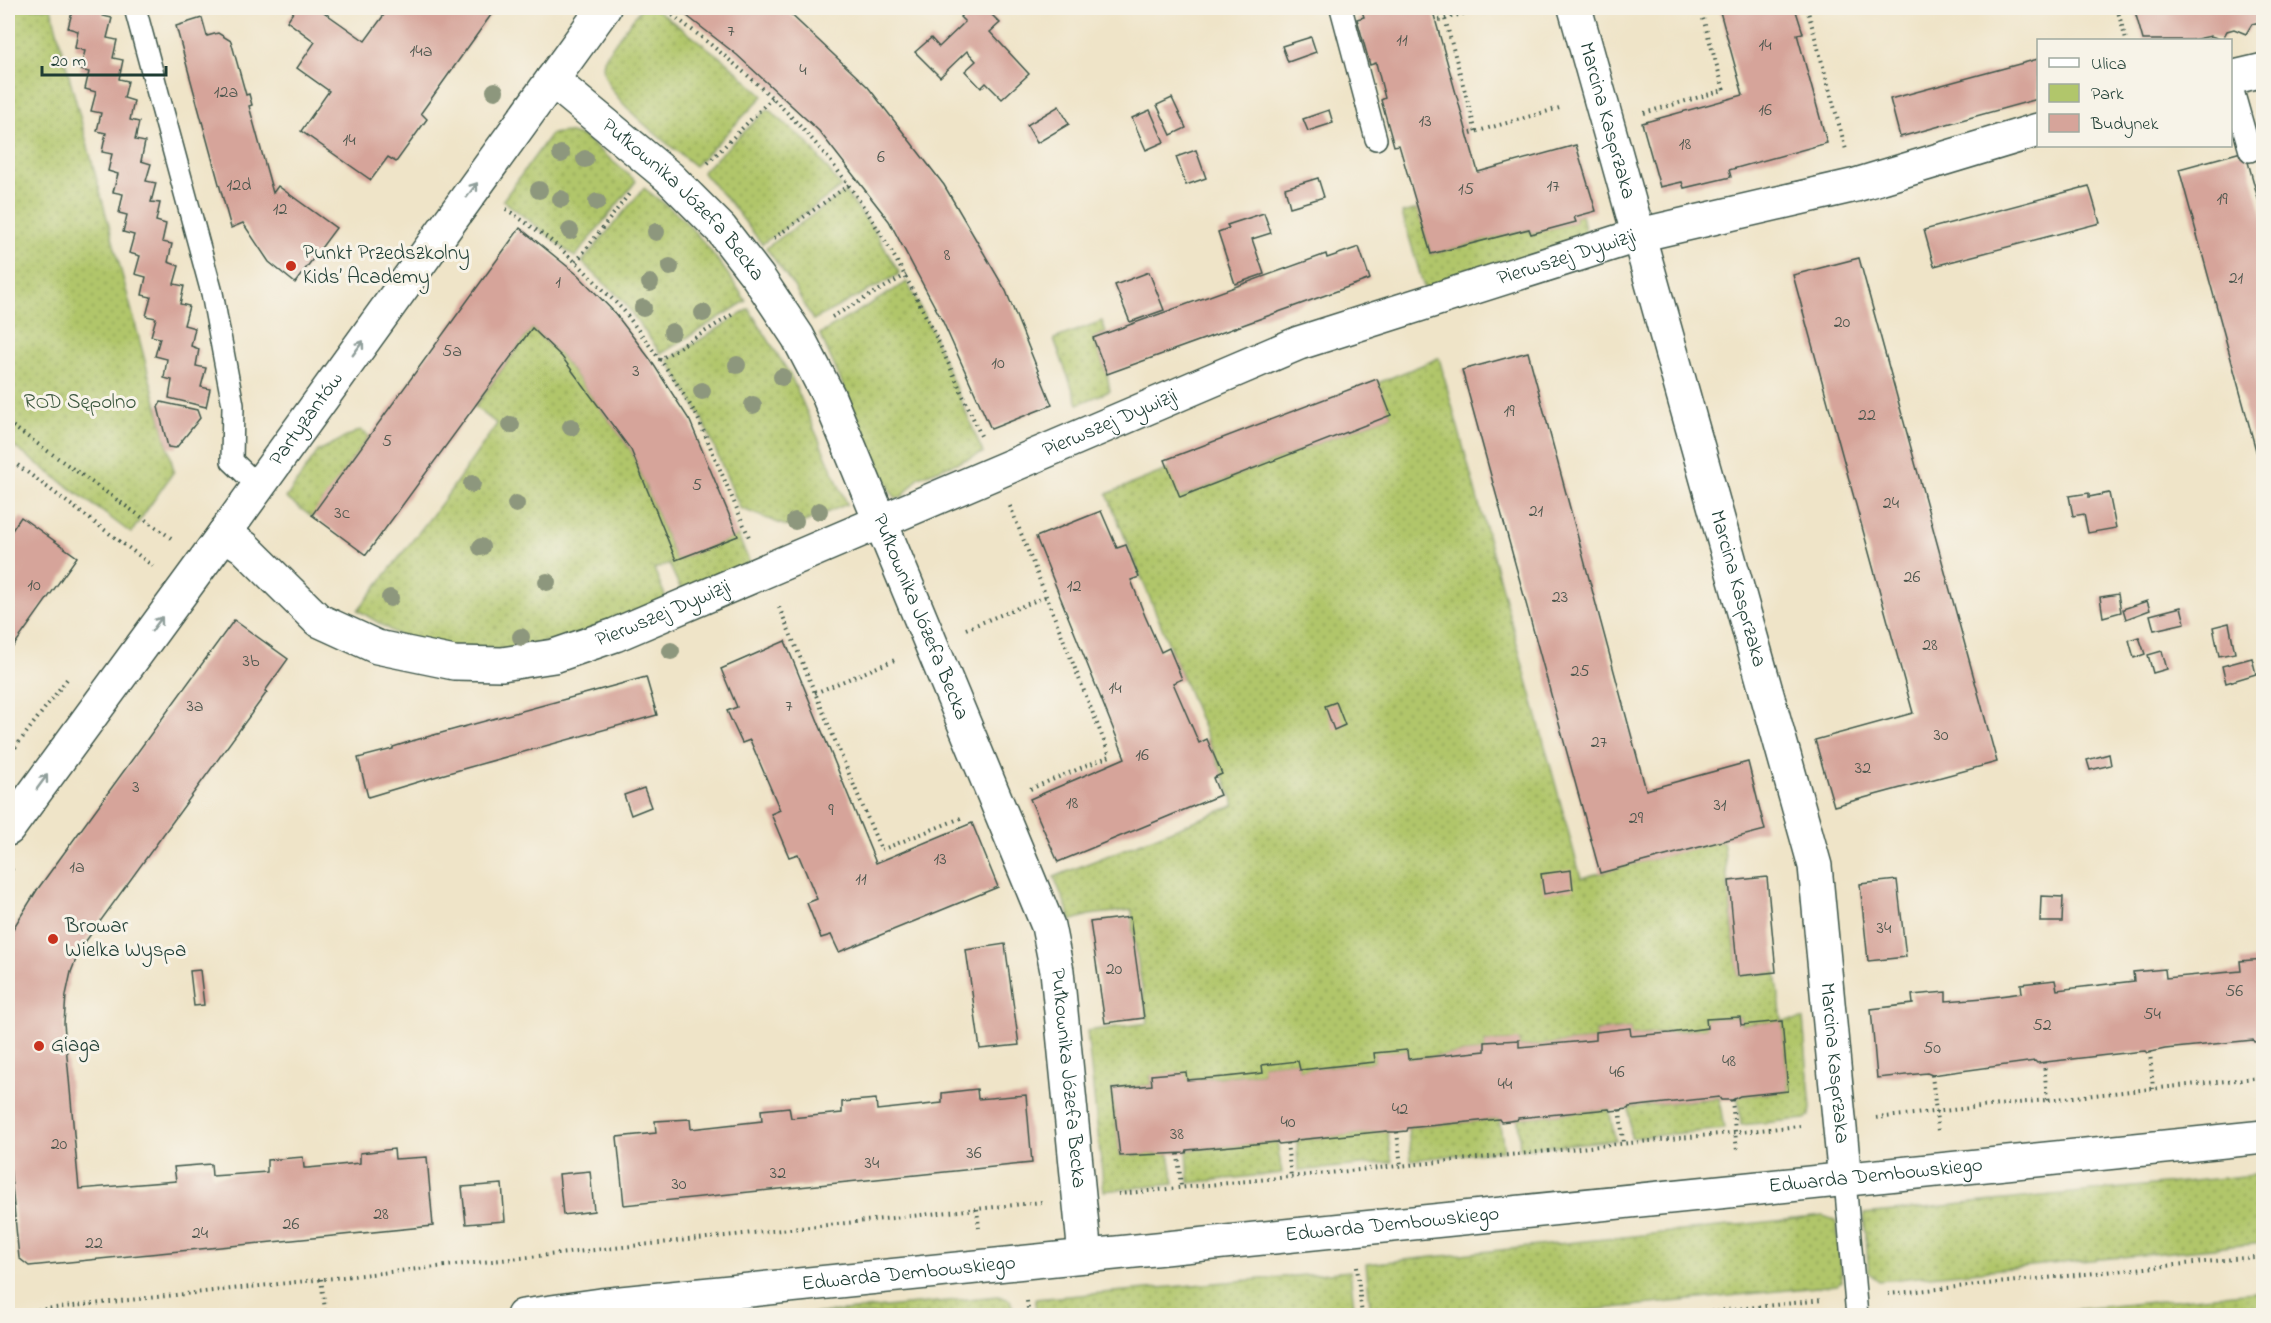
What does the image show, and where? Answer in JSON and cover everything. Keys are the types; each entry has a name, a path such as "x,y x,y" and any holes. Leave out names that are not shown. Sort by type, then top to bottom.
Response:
{"street":[{"name":"Partyzantów","path":"8,830 604,8"},
{"name":"Marcina Kasprzaka","path":"1575,8 1815,866 1845,1181"},
{"path":"2232,78 2264,70"},
{"name":"Pułkownika Józefa Becka","path":"552,80 669,177 721,229 758,277 798,337 828,394 1048,926 1056,971 1085,1256"},
{"name":"Pierwszej Dywizji","path":"224,534 244,547 318,620 377,646 453,663 502,664 554,656 615,635 1299,344 1639,235 1856,185 2037,130"},
{"name":"Edwarda Dembowskiego","path":"523,1316 601,1305 2264,1137"}],"lane":[{"path":"135,8 212,292 234,405 232,461 258,486"},
{"path":"1341,8 1376,139"},
{"path":"2232,86 2250,151"},
{"path":"1845,1181 1857,1306"}],"path":[{"path":"663,8 737,65 772,98 849,185 906,275 946,359 996,471 1110,756 1024,792"},
{"path":"1442,8 1474,133 1570,105"},
{"path":"1439,20 1485,8"},
{"path":"1640,114 1724,90 1700,8"},
{"path":"1807,8 1856,185"},
{"path":"2117,8 2127,39"},
{"path":"703,168 772,98"},
{"path":"768,243 849,185"},
{"path":"576,262 634,188"},
{"path":"505,208 548,238 576,262 624,311 697,416 881,850 967,815"},
{"path":"823,321 906,275"},
{"path":"659,360 742,309"},
{"path":"8,423 204,561"},
{"path":"8,458 183,588"},
{"path":"956,633 1047,596"},
{"path":"815,693 905,656"},
{"path":"1868,1119 2264,1076 2259,1042"},
{"path":"2150,1052 2153,1089"},
{"path":"2044,1062 2047,1100"},
{"path":"1932,1075 1939,1139"},
{"path":"1732,1100 1738,1159"},
{"path":"1620,1110 1623,1143"},
{"path":"8,1313 1181,1187 1806,1125"},
{"path":"1397,1132 1401,1166"},
{"path":"1287,1143 1291,1177"},
{"path":"1178,1154 1181,1187"},
{"path":"976,1209 979,1236"},
{"path":"1351,1230 1362,1316"},
{"path":"1669,1316 1857,1306 2264,1256"},
{"path":"321,1279 325,1309"}],"green space":[{"name":"ROD Sępolno","path":"8,8 51,8 174,471 131,533 8,442"},
{"path":"641,8 654,8 728,63 763,96 695,166 637,118 611,88 604,74 606,56"},
{"path":"768,109 808,143 841,187 762,244 732,205 702,172"},
{"path":"567,132 584,137 636,181 575,257 503,200 551,134"},
{"path":"644,188 677,214 696,234 746,301 661,354 623,301 582,262"},
{"path":"845,192 874,230 899,272 898,275 813,320 793,285 766,248"},
{"path":"1418,209 1431,254 1529,229 1531,234 1575,222 1574,217 1582,215 1588,244 1425,291 1402,213"},
{"path":"907,282 930,327 983,453 919,477 901,498 896,498 891,492 820,334"},
{"path":"749,309 791,376 847,504 791,528 740,508 701,416 668,360"},
{"path":"1102,321 1106,333 1093,338 1107,374 1110,391 1078,404 1054,339"},
{"path":"532,328 562,357 631,450 676,560 738,536 750,563 682,592 669,564 654,569 666,598 574,636 508,650 471,650 406,640 358,610 441,504 497,424 475,407"},
{"path":"1439,358 1581,878 1723,840 1738,976 1776,972 1782,1021 1741,1025 1740,1017 1707,1019 1707,1028 1631,1036 1630,1028 1596,1031 1596,1040 1519,1047 1519,1040 1485,1042 1485,1051 1408,1059 1407,1050 1374,1054 1375,1062 1300,1070 1298,1061 1263,1065 1263,1073 1187,1080 1151,1076 1152,1085 1112,1089 1120,1156 1169,1153 1174,1184 1104,1191 1087,1031 1148,1023 1133,931 1132,910 1089,915 1070,921 1054,877 1235,805 1107,494 1169,469 1181,497 1391,415 1378,383"},
{"path":"360,430 369,436 312,517 286,498 318,451"},
{"path":"1803,1019 1810,1115 1805,1119 1741,1125 1738,1098 1740,1096 1788,1091 1782,1021"},
{"path":"1719,1098 1724,1129 1631,1138 1629,1107"},
{"path":"1609,1109 1615,1140 1520,1149 1518,1118"},
{"path":"1499,1119 1504,1150 1411,1160 1408,1128"},
{"path":"1387,1131 1392,1162 1298,1171 1297,1140"},
{"path":"1277,1142 1282,1173 1189,1183 1187,1150"},
{"path":"2263,1174 2263,1243 1879,1281 1869,1273 1864,1214"},
{"path":"1823,1216 1835,1220 1837,1227 1842,1281 1837,1285 1545,1315 1371,1315 1366,1264"},
{"path":"1350,1271 1355,1315 1036,1315 1035,1299"},
{"path":"2263,1291 2263,1315 2020,1315"},
{"path":"998,1296 1010,1300 1016,1315 803,1315"}],"building":[{"path":"73,8 104,8 103,16 112,18 107,38 117,40 113,58 123,60 119,79 128,81 124,98 134,101 130,120 139,122 135,140 145,142 141,161 151,164 146,181 156,183 151,202 160,203 156,221 166,224 162,242 172,244 168,262 179,266 174,284 184,286 180,304 189,306 184,325 195,328 191,346 199,349 196,366 206,368 201,387 210,389 206,407 169,398 172,380 164,378 167,359 155,356 160,338 151,336 156,318 146,316 151,297 142,295 146,277 135,274 140,256 129,253 134,235 123,232 127,215 119,213 123,194 113,192 118,174 108,171 112,154 102,152 106,133 97,131 101,113 91,111 96,92 85,89 89,72 80,70 85,51 75,48 78,31 68,28"},
{"path":"296,8 318,8 365,41 389,8 496,8 421,113 427,119 396,162 388,157 371,180 301,131 329,91 297,68 315,42 287,21"},
{"path":"784,8 868,87 944,185 1006,291 1052,405 991,429 943,322 889,221 819,131 737,55 678,9"},
{"path":"970,8 985,8 1000,23 990,32 1029,74 1002,99 986,83 981,88 965,71 976,61 967,51 940,77 915,52 931,38 939,47 965,22 960,17"},
{"path":"1361,8 1432,8 1478,172 1576,145 1596,211 1574,217 1576,222 1531,234 1529,229 1431,254 1399,145 1394,146 1381,100 1385,98 1376,63 1370,65 1357,19 1364,17"},
{"path":"1719,8 1795,8 1803,33 1797,34 1827,143 1729,170 1731,177 1684,188 1682,182 1660,187 1642,123 1743,95"},
{"path":"2134,8 2264,8 2264,21 2252,24 2246,34 2234,29 2227,31 2223,39 2211,36 2197,39 2143,39"},
{"path":"202,18 207,36 218,33 231,41 246,95 249,94 252,105 249,106 273,193 278,186 336,228 295,283 269,262 243,223 231,228 176,26"},
{"path":"1311,37 1316,52 1288,62 1282,46"},
{"path":"2037,59 2037,99 1900,137 1890,99"},
{"path":"1172,98 1186,128 1171,135 1157,105"},
{"path":"1059,106 1069,124 1037,143 1027,125"},
{"path":"1150,110 1164,142 1146,150 1132,118"},
{"path":"1329,110 1333,123 1308,131 1303,119"},
{"path":"1196,150 1206,178 1186,185 1176,157"},
{"path":"2245,151 2264,220 2263,476 2179,169"},
{"path":"1318,178 1324,197 1290,207 1285,188"},
{"path":"2089,186 2100,223 1934,266 1924,230"},
{"path":"1264,213 1271,233 1252,239 1264,274 1235,284 1218,232 1229,228 1227,225"},
{"path":"520,228 578,275 614,312 650,359 690,421 738,536 676,560 631,450 562,357 532,328 366,555 312,515"},
{"path":"1359,247 1370,279 1107,374 1093,338 1326,254 1327,258"},
{"path":"1859,258 1997,762 1834,806 1815,740 1913,713 1793,275"},
{"path":"1149,272 1164,310 1130,322 1115,285"},
{"path":"1528,352 1646,790 1748,762 1765,830 1600,873 1462,370"},
{"path":"1377,379 1391,415 1180,497 1165,460"},
{"path":"161,402 197,410 200,418 176,448 168,447 158,407"},
{"path":"2089,493 2089,497 2109,493 2116,528 2088,533 2084,514 2073,516 2069,496"},
{"path":"1101,511 1117,548 1126,545 1139,577 1131,580 1145,616 1161,652 1169,648 1182,679 1173,683 1199,743 1207,739 1222,774 1213,778 1220,795 1058,862 1030,799 1125,758 1036,537"},
{"path":"21,517 77,557 8,654 8,536"},
{"path":"2118,594 2121,612 2103,617 2100,597"},
{"path":"2147,601 2150,610 2126,619 2123,609"},
{"path":"2181,607 2185,623 2154,630 2150,615"},
{"path":"234,620 288,659 265,691 267,692 80,949 71,972 66,995 64,1023 79,1189 176,1181 174,1167 211,1164 212,1176 267,1172 267,1160 303,1157 304,1168 308,1168 360,1163 360,1153 394,1149 395,1159 427,1157 433,1226 29,1266 19,1258 8,1145 8,942 14,927 37,890"},
{"path":"2229,623 2235,653 2219,656 2213,627"},
{"path":"2139,637 2145,654 2134,658 2129,640"},
{"path":"785,641 876,863 972,823 998,887 839,952 831,935 821,938 807,903 817,899 798,854 789,857 771,814 780,810 750,740 742,743 727,711 737,707 721,669"},
{"path":"2162,651 2167,669 2153,673 2148,655"},
{"path":"2252,658 2256,674 2226,683 2222,666"},
{"path":"646,677 657,715 368,797 358,758"},
{"path":"1336,702 1345,725 1334,730 1325,706"},
{"path":"2109,754 2111,765 2090,770 2087,760"},
{"path":"644,788 651,807 631,815 624,795"},
{"path":"1571,870 1573,889 1544,894 1541,874"},
{"path":"1767,877 1776,972 1738,976 1729,881"},
{"path":"1897,880 1906,957 1868,961 1860,884"},
{"path":"2041,896 2063,897 2062,922 2040,922"},
{"path":"1130,917 1144,1018 1105,1023 1090,922"},
{"path":"1005,944 1019,1045 980,1049 966,950"},
{"path":"2264,959 2264,1041 2254,1042 2253,1040 2037,1063 2035,1061 1932,1075 1927,1073 1877,1078 1871,1009 1913,1004 1912,995 1946,992 1946,1001 1984,998 2022,993 2021,984 2055,980 2057,990 2134,981 2133,972 2165,969 2166,978 2241,971 2240,961"},
{"path":"200,970 204,1005 194,1006 190,971"},
{"path":"1740,1017 1741,1025 1782,1021 1788,1091 1740,1096 1732,1100 1721,1100 1719,1097 1611,1111 1609,1109 1518,1118 1501,1122 1499,1119 1408,1128 1407,1131 1297,1140 1279,1144 1277,1142 1187,1150 1186,1153 1120,1156 1112,1089 1152,1085 1151,1075 1186,1072 1187,1080 1225,1077 1263,1073 1262,1065 1298,1061 1300,1070 1375,1062 1374,1053 1407,1050 1408,1059 1485,1051 1485,1042 1519,1040 1519,1047 1596,1040 1596,1032 1630,1028 1631,1036 1670,1033 1707,1028 1706,1019"},
{"path":"977,1089 978,1099 1026,1095 1032,1163 624,1205 617,1137 656,1133 655,1121 690,1119 691,1129 762,1121 761,1110 789,1107 791,1118 842,1113 842,1102 876,1099 877,1110 942,1103 942,1093"},
{"path":"590,1171 594,1211 563,1215 559,1174"},
{"path":"502,1184 505,1221 466,1224 462,1187"}],"place":[{"name":"Punkt Przedszkolny Kids’ Academy","path":"291,266"},
{"name":"Browar Wielka Wyspa","path":"53,939"},
{"name":"Giaga","path":"39,1046"}]}
